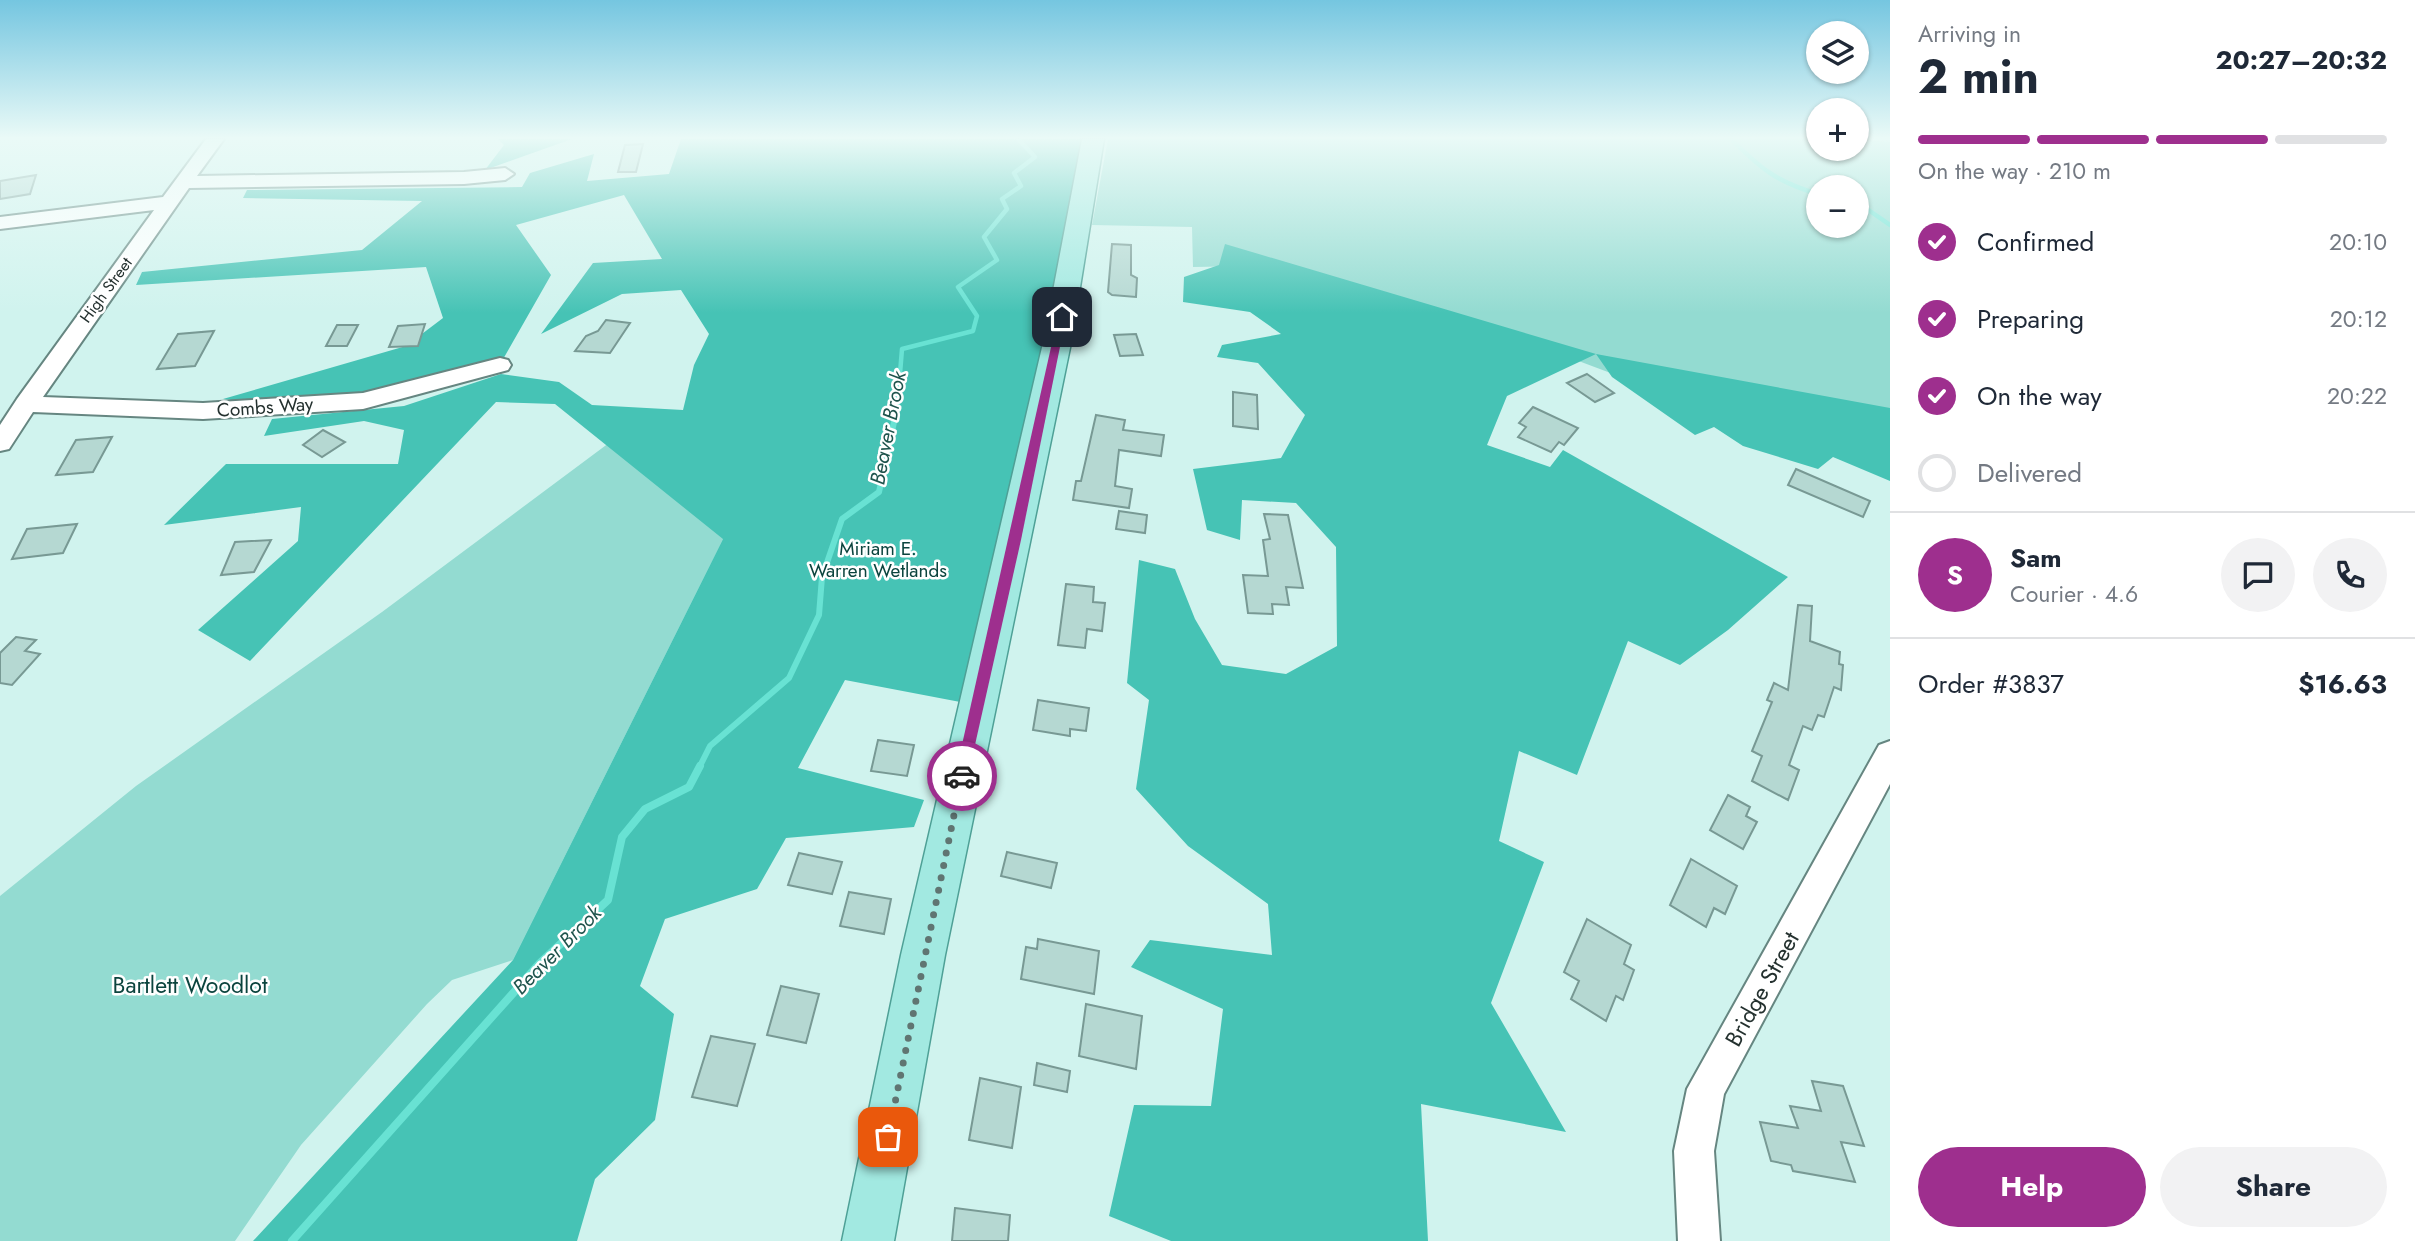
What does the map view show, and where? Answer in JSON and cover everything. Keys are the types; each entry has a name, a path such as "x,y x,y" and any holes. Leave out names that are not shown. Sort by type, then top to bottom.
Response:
{"main road":[{"path":"868,1241 925,942 1057,343 1083,197"}],"street":[{"name":"High Street","path":"0,443 173,197"},
{"path":"0,223 169,202"},
{"name":"Combs Way","path":"25,404 108,405 203,411 363,401 500,365"},
{"name":"Bridge Street","path":"1699,1241 1694,1151 1706,1089 1887,769"}],"green space":[{"path":"617,197 516,225 551,275 502,361 435,384 274,405 223,399 406,346 443,318 426,267 136,285 142,272 362,250 422,201 243,198"},
{"name":"Miriam E. Warren Wetlands","path":"625,197 1083,197 1057,343 976,705 845,680 798,768 924,800 914,827 786,838 757,889 665,919 640,986 674,1014 655,1120 595,1179 577,1241 253,1241 513,960 723,539 555,404 496,402 250,661 198,630 298,541 301,507 164,525 226,464 398,464 404,430 364,421 264,436 272,419 404,406 501,374 559,382 592,405 683,410 694,365 709,334 681,290 622,294 541,334 593,263 662,259"},
{"path":"1097,197 1806,197 1806,238 1869,238 1869,197 1890,197 1890,478 1560,354 1251,266 1193,267 1192,227 1092,225"},
{"path":"1225,244 1596,354 1507,396 1487,445 1550,467 1563,450 1788,577 1728,630 1680,665 1628,641 1577,775 1519,751 1499,841 1544,862 1491,1003 1566,1132 1421,1104 1428,1241 1171,1241 1109,1216 1134,1105 1211,1106 1223,1009 1131,967 1150,940 1272,955 1268,904 1188,846 1136,789 1149,700 1127,683 1139,560 1175,569 1195,619 1222,665 1286,674 1337,646 1336,547 1296,503 1242,500 1240,540 1207,530 1193,469 1281,458 1305,415 1258,363 1217,357 1222,345 1281,334 1250,312 1183,302 1184,277 1219,265"},
{"path":"1596,354 1890,408 1890,481 1833,457 1818,469 1743,446 1714,427 1695,435 1612,377"},
{"name":"Bartlett Woodlot","path":"621,434 750,485 513,960 452,980 427,1004 301,1145 235,1241 0,1241 0,896 136,786 382,612"}],"building":[{"path":"1112,244 1131,245 1131,275 1137,278 1136,297 1112,295 1108,292"},
{"path":"606,320 630,323 610,353 575,351 586,336 598,331"},
{"path":"425,324 418,346 389,347 398,326"},
{"path":"337,325 358,325 347,346 326,346"},
{"path":"214,331 195,366 157,369 178,334"},
{"path":"1136,334 1143,355 1120,356 1114,335"},
{"path":"1587,374 1614,393 1595,402 1567,383"},
{"path":"1233,392 1257,395 1258,429 1233,426"},
{"path":"1533,407 1578,428 1564,445 1559,442 1551,452 1518,437 1526,427 1519,423"},
{"path":"1096,415 1125,420 1123,430 1164,435 1161,456 1119,450 1115,486 1132,489 1129,508 1073,500 1076,481 1081,481"},
{"path":"323,430 345,442 322,457 303,445"},
{"path":"112,437 93,472 56,475 76,440"},
{"path":"1796,469 1870,501 1863,517 1788,485"},
{"path":"1119,511 1147,515 1145,533 1116,529"},
{"path":"1264,514 1288,515 1303,588 1286,587 1289,605 1272,604 1273,614 1248,613 1243,575 1268,576 1263,540 1270,539"},
{"path":"77,524 63,553 12,559 27,529"},
{"path":"271,540 254,572 221,575 235,542"},
{"path":"1066,584 1094,587 1093,602 1105,603 1102,631 1087,629 1085,648 1058,645"},
{"path":"1798,605 1812,606 1810,641 1840,652 1839,664 1843,665 1841,690 1834,687 1824,717 1818,715 1812,730 1803,726 1789,765 1799,770 1788,800 1752,781 1762,756 1752,751 1772,702 1767,700 1774,683 1788,690"},
{"path":"16,637 36,640 25,651 40,654 12,685 0,683 0,653"},
{"path":"1038,700 1089,708 1086,731 1070,729 1070,736 1033,730"},
{"path":"878,740 914,745 907,776 871,771"},
{"path":"1728,795 1750,807 1746,816 1757,822 1743,849 1710,830"},
{"path":"1007,852 1057,863 1051,888 1001,876"},
{"path":"799,853 842,862 832,894 788,885"},
{"path":"1691,859 1737,886 1725,914 1714,908 1706,927 1670,905"},
{"path":"849,892 891,899 884,934 840,926"},
{"path":"1587,919 1631,945 1624,964 1634,970 1623,1000 1616,996 1606,1021 1571,999 1579,981 1564,972"},
{"path":"1038,939 1099,951 1094,994 1021,979 1026,947 1037,949"},
{"path":"781,986 819,994 806,1043 767,1035"},
{"path":"1086,1004 1142,1016 1136,1069 1079,1056"},
{"path":"711,1036 755,1044 737,1106 692,1097"},
{"path":"1037,1063 1070,1071 1067,1092 1034,1085"},
{"path":"980,1078 1021,1087 1012,1148 969,1140"},
{"path":"1812,1081 1843,1086 1864,1146 1841,1142 1855,1182 1793,1171 1791,1165 1771,1161 1760,1122 1798,1128 1790,1106 1821,1111"},
{"path":"955,1208 1010,1215 1008,1241 952,1241"}],"waterway":[{"name":"Beaver Brook","path":"897,410 902,349 973,331 977,316 958,287 997,260 984,237 1007,209 1002,199 1005,197"},
{"path":"1869,210 1890,225"},
{"name":"Beaver Brook","path":"700,766 710,746 789,678 819,615 822,577 842,519 879,492 897,408"},
{"name":"Beaver Brook","path":"292,1241 540,963 608,900 622,837 645,809 689,787 700,766"}],"way so far":[{"path":"888,1137 923,955 962,776"}],"route":[{"path":"962,776 976,705 1016,540 1062,317"}]}
